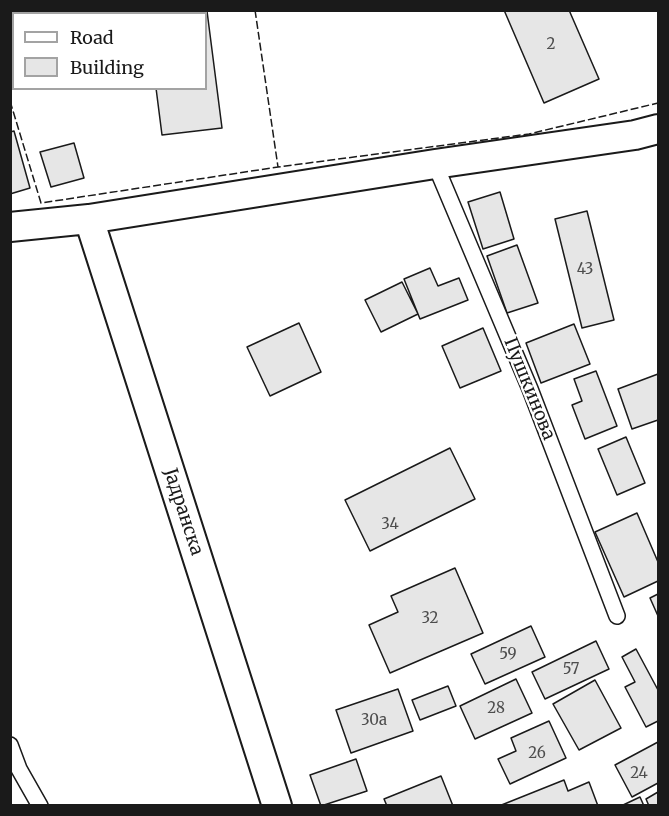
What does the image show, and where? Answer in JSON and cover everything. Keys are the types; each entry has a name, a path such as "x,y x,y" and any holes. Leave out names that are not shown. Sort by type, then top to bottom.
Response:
{"street":[{"path":"10,227 89,219 635,135 658,129"},
{"name":"Јадранска","path":"89,219 277,806"}],"lane":[{"name":"Пушкинова","path":"435,164 530,389 617,616"},
{"path":"10,745 19,769 40,806"}],"building":[{"path":"145,10 211,10 207,11 222,128 162,135 156,90 207,90 207,12 146,12"},
{"path":"504,10 569,10 599,79 544,103"},
{"path":"14,131 30,188 10,194 10,132"},
{"path":"74,143 84,178 51,187 40,152"},
{"path":"500,192 514,239 483,249 468,202"},
{"path":"587,211 614,320 582,328 555,219"},
{"path":"517,245 538,303 507,313 487,256"},
{"path":"430,268 438,286 459,278 468,300 420,319 404,279"},
{"path":"402,282 418,314 381,332 365,300"},
{"path":"299,323 321,372 270,396 247,347"},
{"path":"574,324 590,364 541,383 526,343"},
{"path":"483,328 501,371 460,388 442,346"},
{"path":"596,371 617,426 585,439 572,405 582,401 574,379"},
{"path":"658,374 658,420 632,429 618,389"},
{"path":"626,437 645,483 617,495 598,449"},
{"path":"450,448 475,499 370,551 345,500"},
{"path":"637,513 658,562 658,581 624,597 595,532"},
{"path":"455,568 483,633 390,673 369,625 398,612 391,596"},
{"path":"658,594 658,616 650,598"},
{"path":"531,626 545,657 485,684 471,654"},
{"path":"596,641 609,669 545,699 532,672"},
{"path":"636,649 658,690 658,721 646,727 625,687 635,682 622,657"},
{"path":"516,679 532,713 475,739 460,706"},
{"path":"595,680 621,728 579,750 553,704"},
{"path":"448,686 456,706 420,720 412,700"},
{"path":"398,689 413,731 351,753 336,710"},
{"path":"549,721 566,758 510,784 498,759 516,751 511,738"},
{"path":"658,742 658,783 632,797 615,765"},
{"path":"356,759 367,791 321,806 310,775"},
{"path":"441,776 453,806 387,806 384,799"},
{"path":"564,780 568,791 589,782 598,806 499,806"},
{"path":"658,792 658,806 649,806 646,799"},
{"path":"640,797 644,806 621,806"}],"fence":[{"path":"255,10 278,167"},
{"path":"10,101 41,203 278,167 529,134 658,103"}]}
